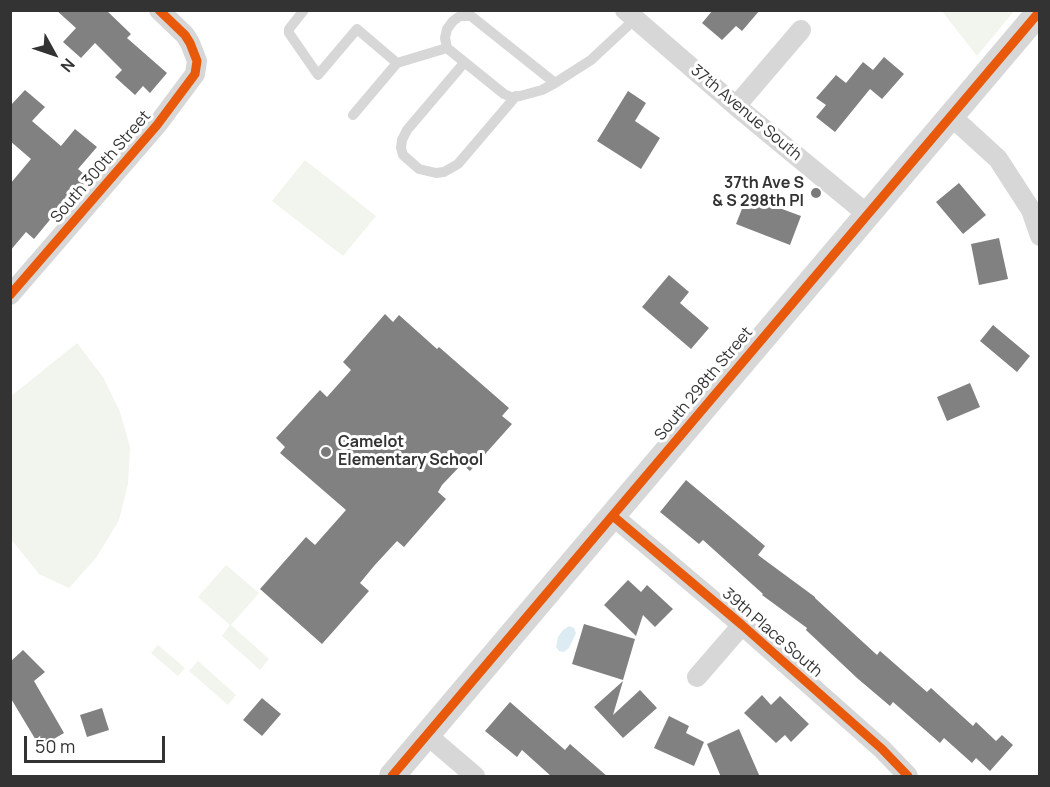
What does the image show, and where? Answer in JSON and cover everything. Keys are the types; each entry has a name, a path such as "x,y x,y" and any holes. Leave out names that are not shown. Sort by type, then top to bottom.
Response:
{"street":[{"name":"South 300th Street","path":"10,295 174,104 195,74 197,68 194,51 185,35 159,10"},
{"name":"South 298th Street","path":"392,777 1040,11"},
{"name":"37th Avenue South","path":"630,15 868,215"},
{"path":"736,106 801,30"},
{"path":"951,116 998,159 1035,208 1040,236"},
{"name":"39th Place South","path":"612,516 742,625 882,749 908,777"},
{"name":"39th Place South","path":"697,677 742,625"},
{"path":"427,735 475,777"}],"lane":[{"path":"304,10 289,29 289,33 318,75 357,29 397,63"},
{"path":"555,83 471,16 460,16 447,29 445,38 447,48 504,94 516,96 542,90 555,83 591,60 630,15"},
{"path":"354,115 397,63 447,48"},
{"path":"464,63 407,130 402,140 403,155 419,169 436,173 444,172 458,164 516,96"}],"shaded area":[{"path":"942,11 1014,11 977,56"},
{"path":"305,160 376,216 343,256 272,201"},
{"path":"77,343 103,377 120,412 130,447 128,484 119,520 96,558 69,588 39,574 11,539 10,397"},
{"path":"226,565 259,593 231,625 269,659 260,670 222,636 230,625 198,597"},
{"path":"569,626 574,628 576,633 569,648 564,652 559,651 556,647 558,637"},
{"path":"158,645 185,668 178,676 151,653"},
{"path":"198,661 236,695 228,705 189,671"}],"building":[{"path":"56,10 106,10 131,34 127,38 167,73 150,93 143,86 135,95 115,77 122,70 95,43 81,58 63,42 76,28"},
{"path":"713,10 760,10 742,31 736,26 722,40 702,23"},
{"path":"884,57 904,74 882,99 870,89 835,132 816,117 826,105 816,98 836,75 846,83 863,62 873,70"},
{"path":"25,90 45,107 32,121 61,146 75,129 97,147 78,169 89,178 71,200 68,198 34,239 26,232 10,251 10,184 31,159 10,141 10,106"},
{"path":"628,91 646,103 635,121 660,138 641,169 597,141"},
{"path":"959,183 986,215 963,234 936,202"},
{"path":"747,196 801,216 790,245 736,224"},
{"path":"999,238 1008,279 979,285 971,244"},
{"path":"669,275 689,292 680,303 709,328 691,349 642,307"},
{"path":"385,314 393,322 399,315 437,349 439,347 509,408 502,416 512,424 470,471 462,464 442,485 438,492 446,499 404,547 397,541 374,566 360,583 369,591 322,644 260,589 306,537 315,545 346,510 280,453 285,447 276,438 320,390 327,397 351,370 343,362"},
{"path":"993,325 1030,356 1017,372 980,341"},
{"path":"970,383 980,407 947,421 937,397"},
{"path":"686,480 765,546 758,555 815,597 877,655 880,651 927,692 931,688 973,726 976,722 996,741 1002,735 1013,745 990,771 976,758 972,763 944,738 940,743 893,702 890,706 857,678 806,630 807,628 762,595 703,540 699,544 660,512"},
{"path":"628,580 641,592 647,585 673,609 655,627 643,615 636,636 604,605"},
{"path":"584,624 635,639 623,680 572,664"},
{"path":"23,650 45,672 34,681 64,733 40,747 10,697 10,662"},
{"path":"623,681 613,715 640,690 657,708 623,738 594,707"},
{"path":"762,695 771,705 780,696 809,724 791,742 785,735 776,743 744,713"},
{"path":"262,698 281,714 262,736 243,720"},
{"path":"510,702 565,750 570,744 608,777 552,777 522,750 517,757 485,731"},
{"path":"102,708 109,730 87,737 80,715"},
{"path":"669,716 689,726 686,733 704,742 694,766 654,748"},
{"path":"739,729 760,777 721,777 707,744"}],"cycle path":[{"path":"10,295 157,125 195,74 197,61 190,43 185,35 159,10"},
{"path":"392,776 1040,11"},
{"path":"613,516 742,625 882,749 908,776"}],"place":[{"name":"37th Ave S & S 298th Pl","path":"816,193"},
{"name":"Camelot Elementary School","path":"326,452"}]}
